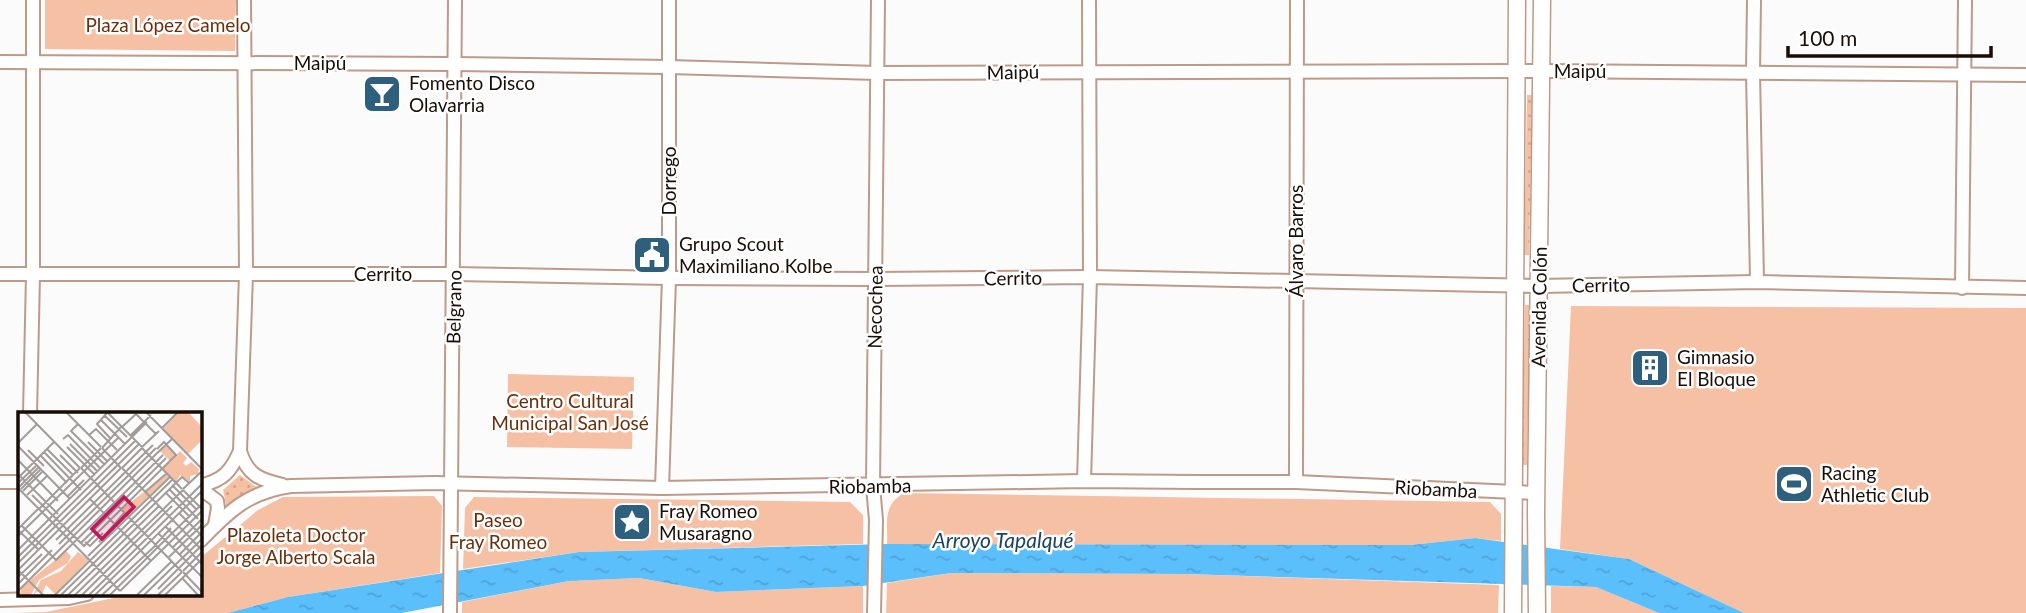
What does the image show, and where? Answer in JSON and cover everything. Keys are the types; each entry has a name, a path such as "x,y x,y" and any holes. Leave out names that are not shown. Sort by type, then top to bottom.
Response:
{"main road":[{"name":"Avenida Colón","path":"1513,613 1517,0"},
{"name":"Avenida Colón","path":"1537,613 1542,0"}],"street":[{"path":"30,412 33,0"},
{"path":"244,0 247,274 240,451 248,471 260,478 291,486"},
{"name":"Belgrano","path":"450,613 455,0"},
{"name":"Dorrego","path":"662,488 668,278 669,0"},
{"name":"Necochea","path":"874,613 878,0"},
{"path":"1084,481 1090,277 1089,0"},
{"name":"Álvaro Barros","path":"1296,482 1297,0"},
{"path":"1754,0 1757,282"},
{"path":"1962,288 1965,0"},
{"name":"Maipú","path":"0,62 455,64 878,73 1541,71 2026,75"},
{"name":"Cerrito","path":"0,274 454,274 875,279 1090,277 1539,286 1757,282 2026,288"},
{"path":"201,487 219,480 233,465 240,451"},
{"name":"Riobamba","path":"201,540 214,525 245,500 276,488 291,486 452,483 662,488 1084,481 1296,482 1536,493"},
{"path":"0,482 18,482"},
{"path":"201,488 217,500 214,525"},
{"path":"0,600 31,596 78,596"}],"green space":[{"name":"Plaza López Camelo","path":"45,0 236,0 235,51 45,49"},
{"path":"1527,95 1532,95 1529,255 1524,255"},
{"path":"1525,305 1530,305 1527,465 1522,465"},
{"name":"Racing Athletic Club","path":"1571,306 2026,308 2026,613 1744,613 1629,559 1560,549"},
{"name":"Centro Cultural Municipal San José","path":"508,374 634,377 632,449 507,447"},
{"path":"240,475 255,486 267,488 227,509 223,490"},
{"path":"904,493 1490,502 1501,514 1501,541 1475,538 1411,545 887,544 889,509"},
{"name":"Plazoleta Doctor Jorge Alberto Scala","path":"434,496 442,506 440,573 288,597 228,613 14,613 46,612 123,596 201,596 201,557 258,510 283,497"},
{"name":"Paseo Fray Romeo","path":"474,497 850,502 863,515 863,544 579,552 463,569 465,508"},
{"path":"951,573 1187,574 1499,585 1498,613 886,613 887,583"},
{"path":"639,578 716,592 863,586 863,613 462,613 462,602 569,581"},
{"path":"1551,586 1596,587 1659,613 1551,613"}],"water":[{"path":"1475,538 1629,559 1744,613 1659,613 1596,587 1187,574 951,573 863,586 716,592 639,578 569,581 402,613 228,613 288,597 579,552 887,544 1411,545"}],"place":[{"name":"Fomento Disco Olavarria","path":"382,94"},
{"name":"Grupo Scout Maximiliano Kolbe","path":"652,255"},
{"name":"Gimnasio El Bloque","path":"1650,368"},
{"name":"Racing Athletic Club","path":"1794,484"},
{"name":"Fray Romeo Musaragno","path":"632,522"}],"water label":[{"name":"Arroyo Tapalqué","path":"1003,541"}]}
